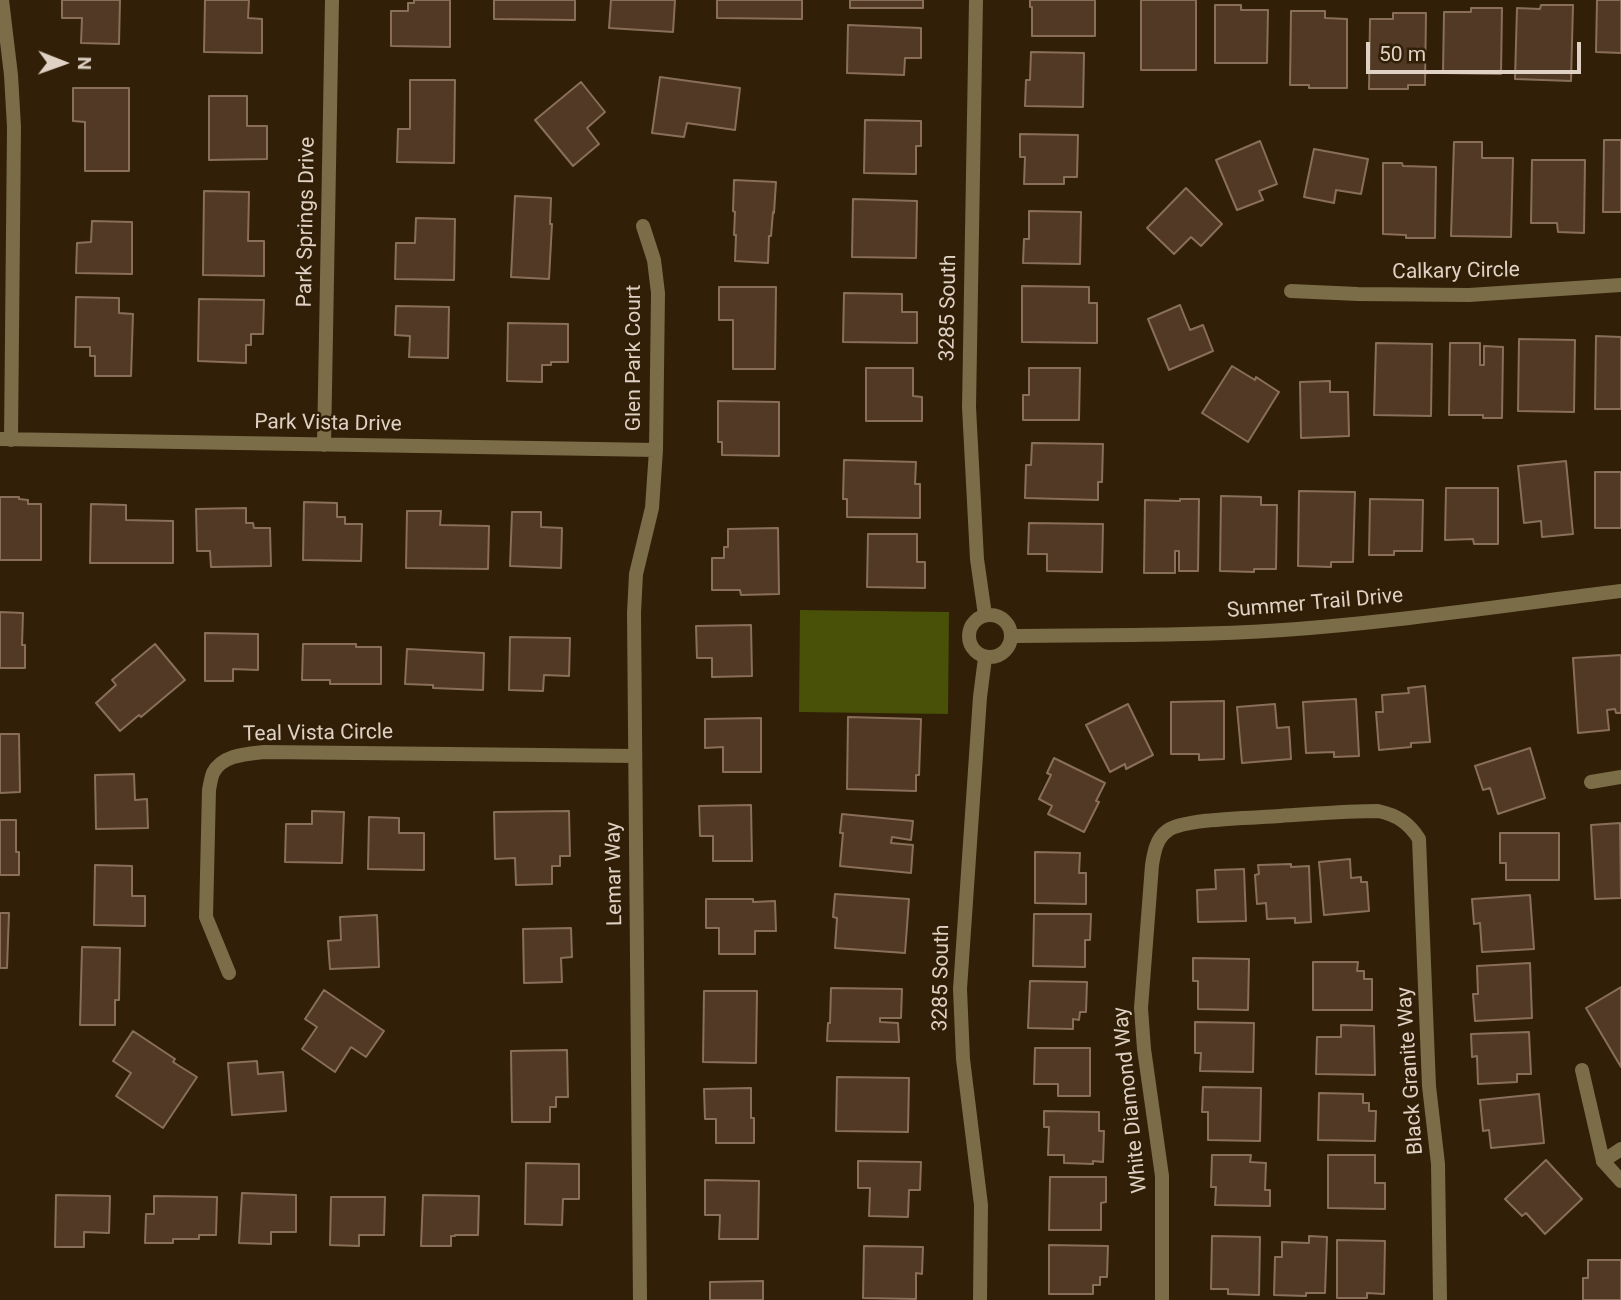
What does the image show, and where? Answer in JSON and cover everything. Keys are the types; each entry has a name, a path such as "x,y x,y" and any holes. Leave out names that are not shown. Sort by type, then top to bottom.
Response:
{"street":[{"path":"2,0 14,127 5,440"},
{"name":"Park Springs Drive","path":"324,445 331,0"},
{"name":"3285 South","path":"976,0 969,407 977,559 985,615"},
{"name":"Glen Park Court","path":"643,226 654,260 658,293 656,450"},
{"name":"Calkary Circle","path":"1292,291 1469,295 1621,285"},
{"name":"Park Vista Drive","path":"5,440 656,450"},
{"name":"Lemar Way","path":"640,1300 634,613 636,574 652,508 656,450"},
{"name":"Summer Trail Drive","path":"1011,636 1224,633 1284,629 1621,591"},
{"path":"994,615 1009,626 1011,636 1003,653 985,658 970,646 968,636 976,619 994,615"},
{"name":"3285 South","path":"980,1300 981,1205 963,1059 960,989 979,697 985,658"},
{"name":"Teal Vista Circle","path":"229,973 206,917 209,790 213,773 223,761 240,754 264,752 635,756"},
{"path":"1591,782 1621,777"},
{"name":"White Diamond Way","path":"1162,1300 1162,1176 1144,1049 1141,1008 1152,865 1160,839 1167,830 1186,824 1378,811 1393,814 1404,821 1419,839"},
{"name":"Black Granite Way","path":"1419,839 1430,1086 1438,1164 1440,1300"},
{"path":"1582,1070 1603,1161 1621,1181"},
{"path":"1603,1161 1621,1149"}],"green space":[{"path":"800,610 949,612 948,714 799,712"}],"building":[{"path":"62,0 120,0 119,44 81,43 82,18 62,18"},
{"path":"205,0 249,0 248,18 262,19 262,53 204,52"},
{"path":"414,0 450,0 450,47 391,46 391,11 408,11 408,3 414,3"},
{"path":"494,0 575,0 575,20 494,19"},
{"path":"611,0 675,0 673,32 609,28"},
{"path":"717,0 802,0 802,19 717,18"},
{"path":"850,0 923,0 923,8 850,8"},
{"path":"1030,0 1095,0 1095,36 1032,36"},
{"path":"1141,0 1196,0 1196,70 1141,70"},
{"path":"1597,0 1621,0 1621,53 1596,52"},
{"path":"1215,5 1241,5 1241,10 1268,10 1267,63 1215,63"},
{"path":"1541,5 1573,5 1571,81 1515,79 1517,8 1540,9"},
{"path":"1471,8 1502,8 1501,74 1443,73 1444,12 1471,12"},
{"path":"1291,11 1325,11 1325,18 1347,19 1347,88 1290,85"},
{"path":"1393,13 1426,13 1425,85 1408,85 1408,89 1369,89 1370,19 1393,19"},
{"path":"848,25 921,28 921,58 905,58 904,75 847,73"},
{"path":"1031,52 1084,53 1083,107 1025,106"},
{"path":"660,77 740,88 735,130 687,123 684,137 652,133"},
{"path":"410,80 455,80 454,163 397,162 398,129 410,129"},
{"path":"581,82 605,112 587,128 599,144 573,166 535,120"},
{"path":"73,88 129,88 129,171 85,171 85,122 73,121"},
{"path":"209,96 247,96 247,126 267,126 267,159 209,160"},
{"path":"865,120 921,121 921,146 916,146 916,174 864,173"},
{"path":"1020,134 1078,135 1077,177 1064,177 1064,184 1024,184 1025,157 1020,157"},
{"path":"1604,140 1621,140 1621,212 1603,212"},
{"path":"1260,141 1277,184 1259,191 1263,200 1237,210 1216,160"},
{"path":"1454,142 1482,142 1482,158 1513,158 1511,237 1451,236"},
{"path":"1314,149 1368,159 1361,194 1336,190 1334,203 1304,197"},
{"path":"1532,160 1585,160 1584,233 1558,232 1557,223 1531,223"},
{"path":"1383,163 1436,167 1435,238 1406,238 1406,235 1383,234"},
{"path":"734,180 776,182 768,263 735,261"},
{"path":"1186,188 1222,224 1201,246 1191,237 1174,254 1147,228"},
{"path":"204,191 249,192 248,241 264,241 264,276 203,275"},
{"path":"515,196 551,198 549,279 511,277"},
{"path":"853,199 917,201 916,258 852,257"},
{"path":"1029,211 1081,212 1080,264 1023,263 1024,239 1029,239"},
{"path":"416,218 455,219 454,280 395,279 396,243 415,243"},
{"path":"92,221 132,222 132,274 76,273 77,243 91,242"},
{"path":"1022,286 1089,287 1089,303 1097,303 1097,343 1022,342"},
{"path":"719,287 776,287 775,369 733,369 733,320 719,320"},
{"path":"844,293 902,294 902,312 917,312 917,343 843,342"},
{"path":"76,297 119,298 119,313 133,314 131,376 95,376 95,356 90,356 90,347 75,347"},
{"path":"199,299 264,300 263,334 251,334 251,345 246,345 246,363 198,361"},
{"path":"1180,305 1190,330 1203,325 1213,351 1169,370 1148,319"},
{"path":"396,306 449,307 448,358 409,357 410,336 395,335"},
{"path":"508,323 568,324 568,362 542,365 542,382 507,381"},
{"path":"1596,336 1621,337 1621,409 1595,409"},
{"path":"1519,339 1575,340 1574,412 1518,411"},
{"path":"1376,343 1432,344 1431,416 1374,415"},
{"path":"1450,343 1480,343 1480,365 1484,365 1484,346 1503,347 1502,418 1449,415"},
{"path":"1232,366 1279,392 1248,442 1202,413"},
{"path":"866,368 913,368 913,396 922,397 922,421 866,421"},
{"path":"1029,368 1080,368 1079,420 1023,420 1023,395 1029,395"},
{"path":"1330,381 1330,392 1348,392 1349,436 1301,438 1300,382"},
{"path":"718,401 779,402 779,456 722,455 722,442 718,442"},
{"path":"1032,443 1103,444 1102,482 1098,482 1098,500 1025,498 1026,465 1031,465"},
{"path":"844,460 916,462 915,484 920,484 920,518 847,517 847,499 843,499"},
{"path":"1566,461 1573,534 1542,537 1541,521 1524,523 1518,466"},
{"path":"1595,472 1621,472 1621,528 1595,528"},
{"path":"1446,488 1498,488 1498,544 1474,544 1473,539 1445,540"},
{"path":"1299,491 1355,492 1353,562 1331,562 1331,567 1298,566"},
{"path":"1221,496 1261,497 1261,505 1277,505 1276,569 1254,569 1254,572 1220,571"},
{"path":"0,497 19,497 28,500 28,504 41,504 41,560 0,560"},
{"path":"1199,499 1198,571 1179,571 1179,551 1175,551 1175,573 1144,573 1145,500"},
{"path":"1370,499 1423,500 1422,551 1394,551 1394,555 1369,555"},
{"path":"304,502 337,503 337,517 345,517 345,524 362,524 361,561 303,560"},
{"path":"91,504 126,505 126,520 173,521 173,563 90,563"},
{"path":"246,508 246,523 253,523 254,528 270,528 271,566 211,567 210,551 197,551 196,509"},
{"path":"407,511 441,511 440,525 489,526 488,569 406,568"},
{"path":"512,512 541,512 541,527 562,528 561,568 510,566"},
{"path":"1029,523 1103,524 1102,572 1047,571 1047,554 1028,554"},
{"path":"778,528 779,594 741,595 740,590 712,590 712,558 724,558 724,547 728,547 728,529"},
{"path":"868,534 917,534 917,562 925,562 925,588 867,587"},
{"path":"0,612 23,613 22,645 25,645 25,668 0,668"},
{"path":"751,625 752,676 712,677 712,658 697,658 696,626"},
{"path":"205,633 258,634 258,670 233,669 233,681 205,681"},
{"path":"510,637 570,638 569,676 544,675 543,691 509,690"},
{"path":"155,644 185,680 120,731 96,703 116,685 112,680"},
{"path":"303,644 381,647 381,684 330,684 330,680 302,680"},
{"path":"407,649 484,653 483,690 405,684"},
{"path":"1621,655 1621,713 1616,713 1615,709 1607,710 1609,730 1578,733 1573,658"},
{"path":"1425,686 1430,742 1379,750 1376,712 1383,712 1382,695 1409,693 1408,688"},
{"path":"1356,699 1359,756 1334,757 1334,752 1306,753 1303,702"},
{"path":"1224,701 1224,759 1199,760 1199,754 1171,754 1171,702"},
{"path":"1128,704 1153,755 1126,769 1125,764 1110,772 1086,725"},
{"path":"1275,704 1277,728 1289,727 1291,759 1242,763 1237,707"},
{"path":"848,717 921,719 916,791 847,789"},
{"path":"761,718 761,772 723,772 723,747 705,748 705,719"},
{"path":"0,734 19,734 20,792 0,793"},
{"path":"1530,748 1545,798 1498,814 1490,788 1483,790 1475,766"},
{"path":"1054,758 1105,783 1084,832 1048,814 1052,806 1039,799 1051,775 1047,773"},
{"path":"134,774 135,800 147,799 148,828 96,829 95,775"},
{"path":"751,805 752,861 713,861 713,836 700,836 699,806"},
{"path":"312,811 344,812 342,863 285,862 286,824 312,824"},
{"path":"569,811 570,856 560,856 560,866 552,866 552,884 516,885 515,858 495,859 494,812"},
{"path":"842,814 913,821 911,840 892,837 891,843 913,845 911,873 840,866"},
{"path":"369,817 399,818 399,833 424,833 424,870 368,869"},
{"path":"0,820 16,820 19,875 0,875"},
{"path":"1620,823 1621,898 1595,899 1591,825"},
{"path":"1500,833 1559,833 1559,880 1506,880 1506,863 1500,863"},
{"path":"1035,852 1080,853 1079,873 1086,873 1086,904 1035,903"},
{"path":"1350,859 1351,878 1361,877 1361,882 1367,882 1369,911 1324,915 1319,862"},
{"path":"1291,864 1291,867 1309,866 1311,922 1295,923 1295,918 1267,919 1266,903 1257,904 1255,875 1259,874 1258,865"},
{"path":"95,865 132,866 132,896 145,896 145,926 94,925"},
{"path":"1244,869 1246,921 1198,922 1197,890 1216,889 1215,870"},
{"path":"835,894 909,899 905,953 835,948"},
{"path":"1530,895 1534,949 1482,952 1480,923 1474,924 1472,899"},
{"path":"706,899 775,901 776,931 755,931 755,954 719,954 719,928 706,928"},
{"path":"0,913 9,913 7,968 0,968"},
{"path":"1034,914 1091,914 1090,940 1085,940 1085,967 1033,966"},
{"path":"377,915 379,967 330,969 328,941 341,940 340,917"},
{"path":"571,928 572,957 561,958 562,982 524,983 523,929"},
{"path":"82,947 120,948 119,1000 115,1000 115,1025 80,1025"},
{"path":"1193,958 1249,959 1248,1010 1198,1009 1198,981 1193,981"},
{"path":"1313,962 1358,962 1357,971 1364,971 1364,979 1372,979 1372,1010 1313,1010"},
{"path":"1530,963 1532,1018 1475,1021 1473,994 1478,994 1477,966"},
{"path":"1030,981 1087,982 1086,1012 1080,1012 1079,1020 1073,1019 1073,1029 1028,1028"},
{"path":"1621,987 1621,1067 1586,1008"},
{"path":"831,988 902,989 901,1018 880,1018 880,1022 898,1023 899,1042 827,1041"},
{"path":"324,990 384,1031 366,1057 351,1047 335,1072 302,1049 317,1027 305,1019"},
{"path":"704,991 757,991 756,1063 703,1062"},
{"path":"1195,1022 1254,1023 1253,1072 1200,1071 1201,1053 1195,1053"},
{"path":"1341,1025 1374,1026 1375,1075 1316,1074 1317,1037 1341,1037"},
{"path":"133,1031 197,1077 163,1128 116,1096 131,1073 113,1061"},
{"path":"1529,1032 1531,1074 1517,1074 1517,1082 1478,1084 1477,1056 1472,1057 1471,1034"},
{"path":"1035,1048 1090,1048 1090,1096 1058,1096 1058,1084 1034,1084"},
{"path":"567,1050 568,1097 556,1097 556,1107 550,1107 550,1122 512,1122 511,1051"},
{"path":"257,1061 258,1074 283,1072 286,1111 232,1115 228,1063"},
{"path":"837,1077 909,1078 908,1132 836,1131"},
{"path":"1203,1087 1261,1088 1260,1141 1208,1140 1208,1112 1202,1112"},
{"path":"751,1088 754,1143 716,1143 716,1119 705,1119 704,1089"},
{"path":"1319,1093 1363,1094 1363,1103 1369,1103 1369,1111 1376,1111 1375,1141 1318,1140"},
{"path":"1539,1094 1544,1143 1491,1148 1489,1130 1483,1131 1480,1100"},
{"path":"1044,1111 1099,1112 1099,1131 1104,1131 1103,1162 1064,1163 1064,1155 1048,1155 1049,1127 1044,1127"},
{"path":"1212,1155 1251,1155 1250,1162 1266,1163 1265,1190 1270,1190 1270,1206 1215,1205 1216,1187 1211,1187"},
{"path":"1328,1155 1375,1155 1375,1183 1385,1183 1385,1209 1328,1208"},
{"path":"1546,1160 1582,1199 1545,1234 1526,1213 1522,1216 1505,1199"},
{"path":"858,1161 921,1162 920,1190 909,1190 908,1217 869,1216 870,1188 858,1188"},
{"path":"526,1163 579,1164 579,1199 563,1199 562,1225 525,1224"},
{"path":"1050,1177 1106,1177 1106,1202 1101,1203 1101,1230 1049,1230"},
{"path":"705,1180 759,1181 758,1239 719,1239 720,1215 705,1215"},
{"path":"242,1193 296,1195 296,1232 271,1232 271,1244 239,1243"},
{"path":"56,1195 110,1196 109,1233 84,1232 84,1247 55,1247"},
{"path":"423,1195 479,1196 478,1235 451,1236 451,1246 421,1246"},
{"path":"154,1196 217,1197 216,1235 199,1235 199,1239 173,1239 173,1243 145,1243 146,1214 154,1214"},
{"path":"331,1197 385,1197 384,1235 359,1235 359,1246 330,1245"},
{"path":"1212,1236 1260,1237 1259,1295 1228,1294 1228,1289 1211,1289"},
{"path":"1309,1236 1327,1237 1325,1293 1306,1293 1306,1296 1274,1295 1275,1257 1282,1257 1282,1242 1309,1243"},
{"path":"1337,1240 1385,1241 1384,1294 1367,1293 1367,1298 1337,1298"},
{"path":"1049,1245 1108,1246 1107,1277 1100,1277 1100,1285 1093,1285 1093,1294 1049,1294"},
{"path":"864,1246 923,1247 922,1274 916,1273 916,1299 863,1298"},
{"path":"1588,1260 1621,1260 1621,1300 1583,1300 1583,1278 1588,1278"},
{"path":"763,1281 763,1300 710,1300 710,1282"}]}
